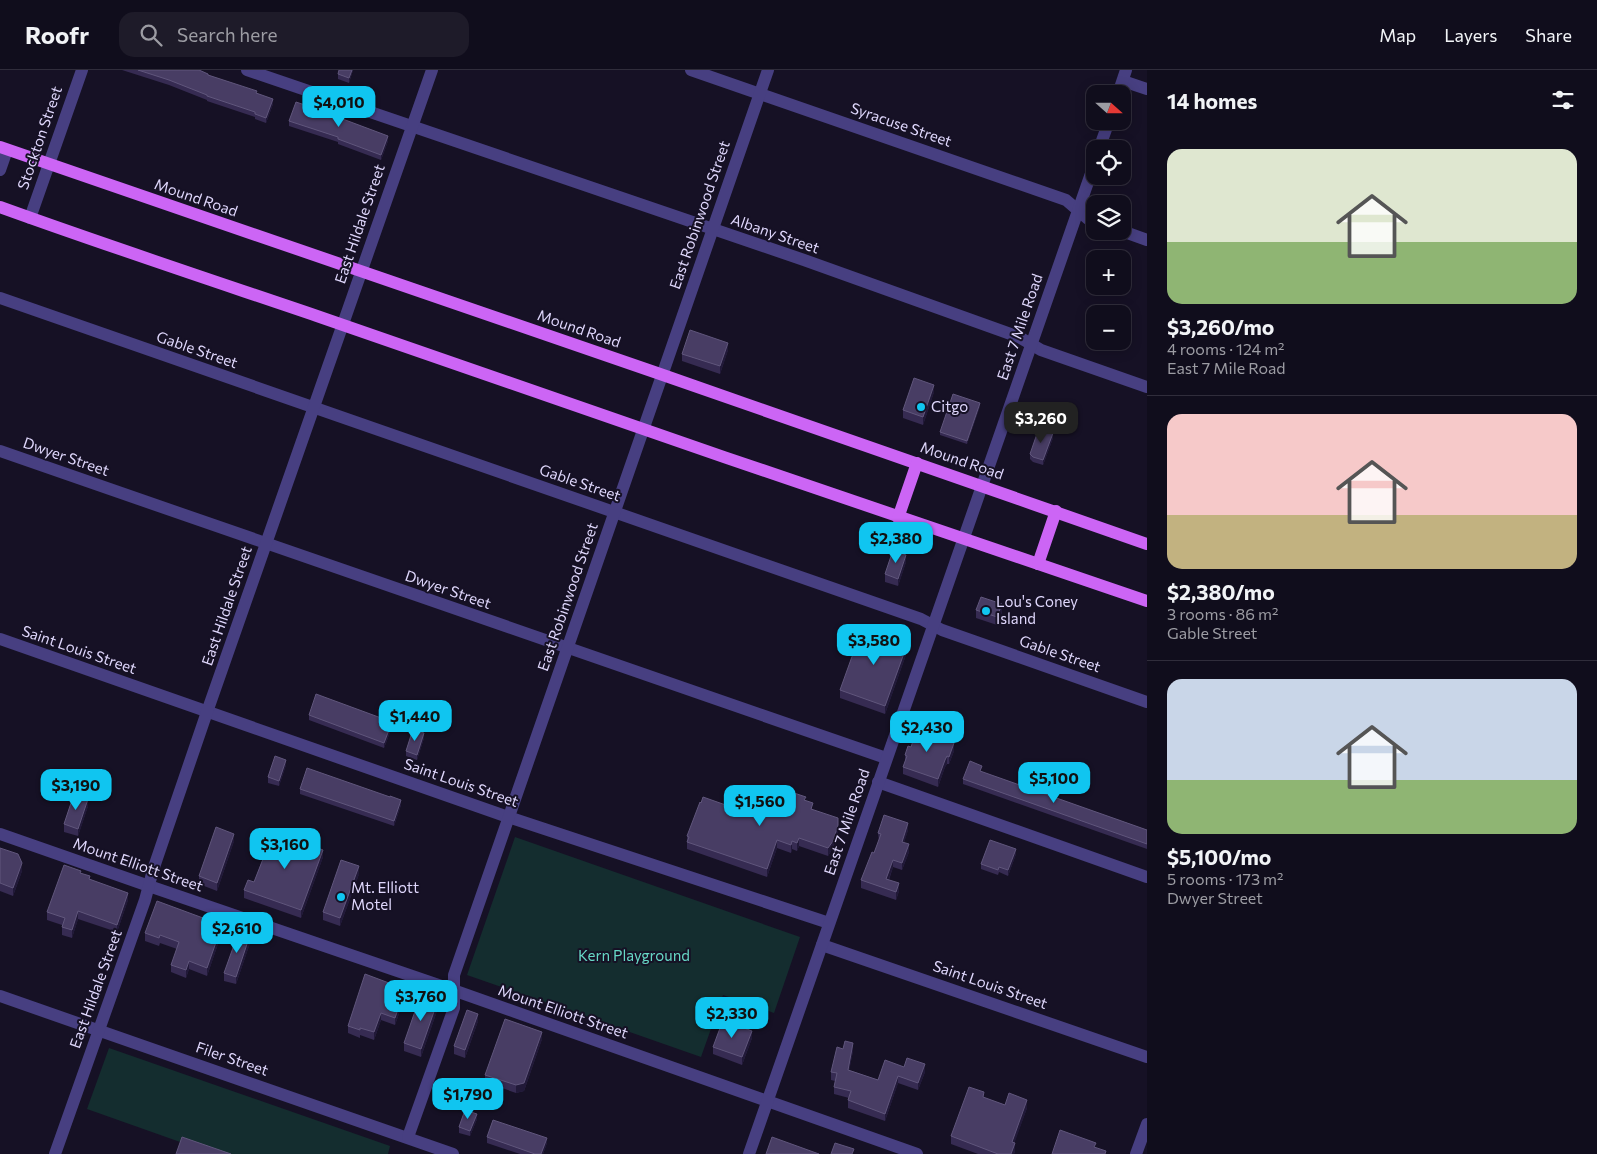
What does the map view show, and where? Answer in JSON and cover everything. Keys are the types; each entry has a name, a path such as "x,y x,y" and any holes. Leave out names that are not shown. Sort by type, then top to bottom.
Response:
{"main road":[{"name":"Mound Road","path":"4,149 982,485 1147,544"},
{"path":"0,207 898,518 1147,601"},
{"path":"898,518 917,463"},
{"path":"1038,564 1056,511"}],"street":[{"name":"Stockton Street","path":"30,218 82,70"},
{"name":"Albany Street","path":"247,70 804,260 1019,337 1041,350 1147,388"},
{"name":"East Hildale Street","path":"55,1154 149,886 207,712 432,70"},
{"name":"Syracuse Street","path":"691,70 1066,200 1086,217"},
{"name":"East Robinwood Street","path":"408,1137 454,1008 454,975 768,70"},
{"path":"1124,75 1147,89"},
{"name":"Stockton Street","path":"0,170 4,149"},
{"name":"East 7 Mile Road","path":"749,1154 1087,185"},
{"path":"1131,234 1147,240"},
{"name":"Gable Street","path":"0,298 921,619 942,630 1147,702"},
{"name":"Dwyer Street","path":"0,451 886,758"},
{"name":"Saint Louis Street","path":"0,639 508,817 829,923"},
{"path":"878,782 1147,877"},
{"name":"Mount Elliott Street","path":"0,834 453,990 917,1154"},
{"name":"Saint Louis Street","path":"822,945 1147,1057"},
{"name":"Filer Street","path":"0,996 453,1154"},
{"path":"1136,1154 1147,1124"}],"green space":[{"name":"Kern Playground","path":"515,837 800,937 774,1013 723,995 701,1057 467,975"},
{"path":"109,1048 390,1146 388,1154 214,1154 87,1109"}],"building":[{"path":"138,70 199,70 208,75 257,91 256,93 273,99 266,118 255,114 255,112"},
{"path":"339,70 352,70 349,78 338,74"},
{"path":"296,102 388,136 381,155 338,139 338,137 289,121"},
{"path":"690,330 728,343 720,366 682,354"},
{"path":"914,378 934,385 923,417 903,410"},
{"path":"953,394 980,403 967,441 940,432"},
{"path":"1039,428 1053,433 1043,460 1030,454"},
{"path":"893,550 906,555 898,579 885,574"},
{"path":"981,597 1002,604 997,617 976,610"},
{"path":"863,626 908,642 885,706 840,690"},
{"path":"316,694 392,722 384,743 309,715"},
{"path":"919,722 931,726 928,734 954,743 938,779 903,767 908,746 911,747"},
{"path":"413,729 424,733 417,755 406,751"},
{"path":"275,756 286,760 279,781 268,777"},
{"path":"970,761 982,766 980,771 1147,830 1147,844 963,779"},
{"path":"307,768 401,800 394,821 300,789"},
{"path":"776,787 806,797 804,800 813,803 811,809 838,818 833,841 828,848 799,838 797,843 792,841 791,845 777,840 767,869 687,842 689,837 687,836 703,797 754,815 762,791 774,795"},
{"path":"74,794 88,799 78,829 64,824"},
{"path":"884,815 908,823 902,842 909,844 902,863 893,860 886,879 899,883 896,892 861,880 881,834 878,833"},
{"path":"216,827 234,834 217,883 199,876"},
{"path":"268,829 323,850 301,910 244,890 248,880 254,882 267,849 261,847"},
{"path":"990,840 1016,849 1008,870 999,867 998,870 981,864"},
{"path":"0,848 18,854 22,863 13,888 0,883"},
{"name":"Mt. Elliott Motel","path":"341,860 359,866 340,918 323,912"},
{"path":"64,865 90,876 89,879 128,893 117,925 78,911 72,930 62,927 65,918 47,912"},
{"path":"157,901 222,925 207,968 189,961 186,970 171,965 179,942 160,935 159,938 145,933"},
{"path":"239,931 250,935 236,977 224,973"},
{"path":"365,974 405,989 395,1018 381,1013 374,1032 348,1026"},
{"path":"421,994 438,1000 421,1049 404,1043"},
{"path":"467,1010 478,1014 465,1050 454,1046"},
{"path":"505,1019 542,1032 524,1083 516,1085 485,1075"},
{"path":"723,1020 752,1031 742,1057 713,1047"},
{"path":"845,1041 853,1043 848,1070 878,1080 885,1060 904,1067 907,1058 925,1064 918,1083 898,1076 885,1114 848,1100 851,1091 834,1087 837,1073 831,1072 837,1047 843,1049"},
{"path":"969,1087 984,1092 983,1097 1005,1105 1009,1093 1027,1100 1012,1142 1015,1143 1011,1154 998,1154 951,1136"},
{"path":"465,1110 477,1114 470,1131 459,1127"},
{"path":"493,1120 547,1138 541,1154 535,1154 487,1137"},
{"path":"1060,1130 1096,1143 1094,1147 1106,1151 1105,1154 1052,1154"},
{"path":"182,1137 231,1154 176,1154"},
{"path":"772,1137 819,1154 766,1154"},
{"path":"835,1143 854,1149 852,1154 831,1154"}],"place":[{"name":"Citgo","path":"921,407"},
{"name":"Lou's Coney Island","path":"986,611"},
{"name":"Mt. Elliott Motel","path":"341,897"}]}
